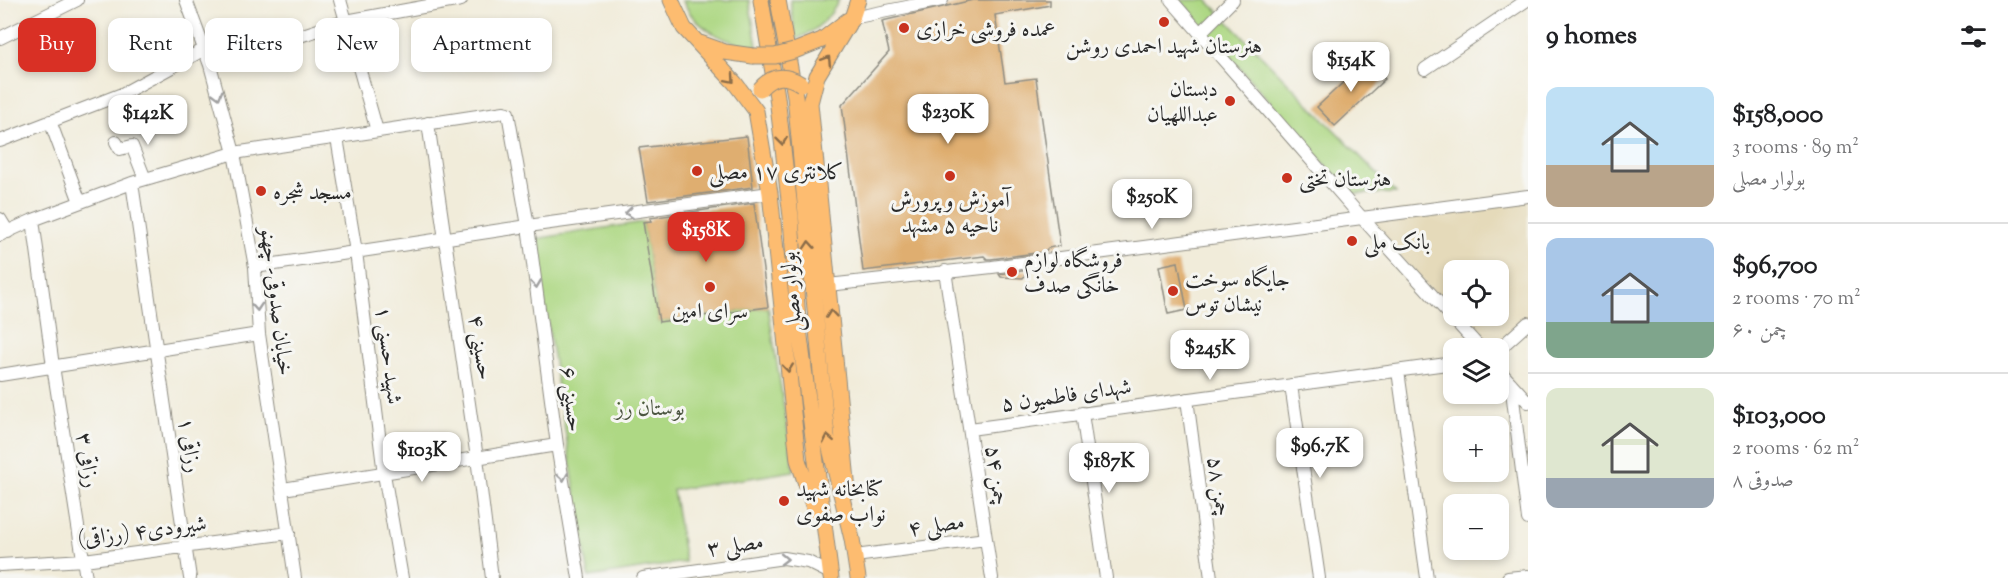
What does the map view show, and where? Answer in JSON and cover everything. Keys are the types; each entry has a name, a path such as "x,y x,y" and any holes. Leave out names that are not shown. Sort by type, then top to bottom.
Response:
{"main road":[{"path":"671,0 684,28 735,83 756,111"},
{"name":"بولوار مصلی","path":"761,0 777,97 791,217 798,321 830,575"},
{"name":"بولوار مصلی","path":"778,0 795,96 827,436 852,539 858,578"},
{"path":"810,103 817,76 852,18 858,0"},
{"path":"697,41 725,52 775,56 822,40 852,18"},
{"path":"826,543 798,460 770,193 756,111 760,89 768,80 779,76 791,78 801,84 810,103 852,539"}],"street":[{"path":"0,38 77,0"},
{"name":"خیابان صدوقی- چهنو","path":"186,0 205,54"},
{"path":"340,0 345,18"},
{"path":"362,18 461,0"},
{"path":"852,18 942,0"},
{"path":"1171,0 1362,218 1471,338"},
{"path":"1200,33 1233,0"},
{"path":"1425,69 1527,0"},
{"path":"0,141 122,94 203,50"},
{"name":"خیابان صدوقی- چهنو","path":"212,72 234,153 255,267 259,334 295,578"},
{"path":"360,72 377,132"},
{"name":"حسینی ۶","path":"428,123 508,113 528,226 557,446 579,578"},
{"path":"50,121 80,202"},
{"path":"0,219 4,234 33,220 132,183 234,153 428,123"},
{"name":"حسینی ۴","path":"428,123 477,458 492,578"},
{"name":"شهید حسنی ۱","path":"337,138 356,252 384,474 402,578"},
{"path":"116,142 120,149 132,146 145,179"},
{"name":"رزاقی ۱","path":"132,183 190,578"},
{"path":"255,267 444,238 770,193"},
{"path":"828,285 992,267 1528,196"},
{"name":"رزاقی ۳","path":"33,220 86,578"},
{"name":"چمن ۵۴","path":"945,271 992,578"},
{"path":"1509,340 1528,323"},
{"path":"0,375 259,334"},
{"name":"شهدای فاطمیون ۵","path":"970,429 1443,364"},
{"path":"1398,370 1427,578"},
{"path":"1511,383 1528,402"},
{"path":"1511,383 1528,519"},
{"path":"1292,385 1319,578"},
{"name":"چمن ۵۸","path":"1187,399 1212,578"},
{"path":"1082,413 1106,578"},
{"path":"283,489 557,446"},
{"name":"شیرودی۴ (رزاقی)","path":"0,566 84,560 289,533"},
{"name":"مصلی ۴","path":"855,556 986,539"},
{"name":"مصلی ۳","path":"643,578 702,574 784,558 808,562 830,575"},
{"path":"1508,578 1528,576"}],"shaded area":[{"path":"1528,194 1528,319 1507,338 1477,338 1465,326 1509,326 1509,260 1443,260 1443,303 1362,216"}],"green space":[{"path":"682,0 749,0 757,46 732,42 709,30 694,18"},
{"path":"790,0 839,0 821,24 796,39"},
{"path":"1180,0 1207,0 1396,193 1351,194"},
{"name":"بوستان رز","path":"643,222 659,322 768,307 794,471 673,490 685,562 589,577 534,239"}],"building":[{"name":"آموزش و پرورش ناحیه ۵ مشهد","path":"973,0 1050,0 1050,5 995,15 1005,82 1036,78 1060,246 1048,248 1044,252 991,259 984,256 863,271 842,105 889,52 882,21"},
{"path":"1367,60 1385,79 1335,126 1317,107"},
{"name":"کلانتری ۱۷ مصلی","path":"747,136 753,187 648,201 639,148"},
{"path":"754,203 768,307 659,322 643,222 651,221 650,218"},
{"path":"1178,262 1187,310 1168,314 1159,266"},
{"path":"1029,270 1023,278 1001,277 999,274"}],"place":[{"name":"هنرستان شهید احمدی روشن","path":"1164,22"},
{"name":"عمده فروشی خرازی","path":"904,28"},
{"name":"دبستان عبداللهیان","path":"1230,101"},
{"name":"کلانتری ۱۷ مصلی","path":"697,171"},
{"name":"آموزش و پرورش ناحیه ۵ مشهد","path":"950,176"},
{"name":"هنرستان تختی","path":"1287,178"},
{"name":"مسجد شجره","path":"261,191"},
{"name":"بانک ملی","path":"1352,241"},
{"name":"فروشگاه لوازم خانگی صدف","path":"1012,272"},
{"name":"سرای امین","path":"710,287"},
{"name":"جایگاه سوخت نیشان توس","path":"1173,291"},
{"name":"کتابخانه شهید نواب صفوی","path":"784,501"}]}
